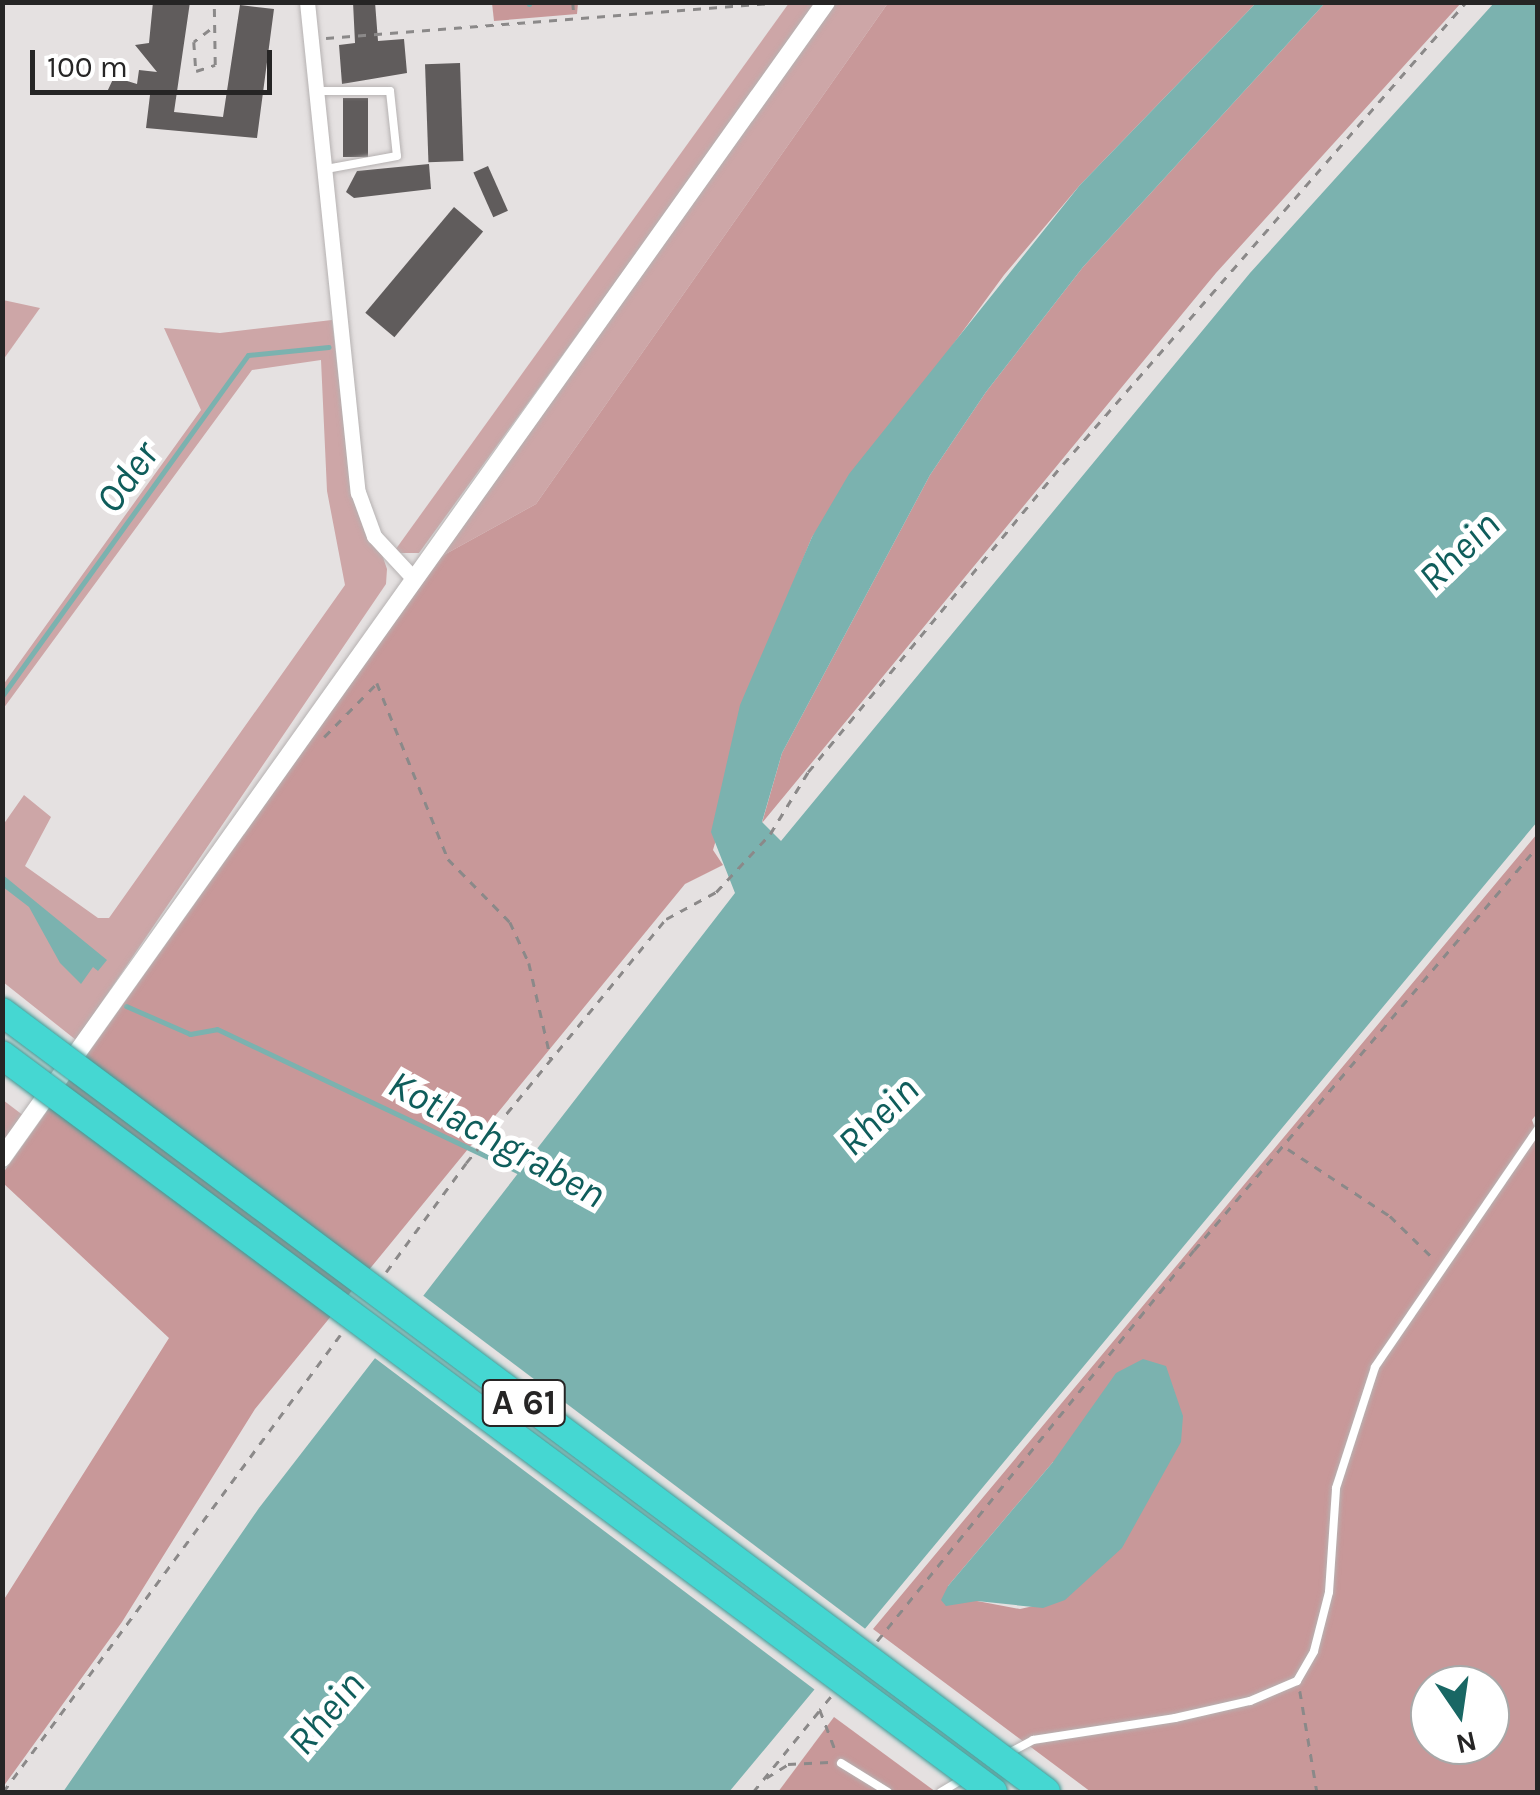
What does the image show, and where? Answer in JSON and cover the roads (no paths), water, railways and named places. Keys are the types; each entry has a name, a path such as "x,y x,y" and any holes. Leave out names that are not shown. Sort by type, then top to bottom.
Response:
{"highway":[{"name":"A 61","path":"2,1012 1046,1792"},
{"name":"A 61","path":"2,1055 993,1792"}],"street":[{"path":"307,2 358,492 374,536 414,579"},
{"path":"2,1158 826,2"}],"lane":[{"path":"314,91 389,88 398,153 374,164 323,169"},
{"path":"941,1792 1033,1740 1176,1718 1250,1701 1297,1681 1314,1651 1329,1592 1336,1488 1352,1425 1374,1367 1439,1265 1538,1130"},
{"path":"841,1762 888,1792"}],"water":[{"name":"Rhein","path":"1256,3 1325,3 1083,267 986,392 930,475 782,753 762,822 781,841 1250,273 1494,3 1537,3 1537,822 729,1792 63,1792 259,1508 735,893 711,832 740,705 812,537 849,474 1080,185"},
{"path":"3,875 107,960 98,971 93,967 81,984 60,963 29,907 3,887"},
{"path":"1143,1359 1166,1366 1183,1416 1181,1442 1122,1548 1065,1600 1043,1608 977,1601 946,1606 941,1600 948,1586 1053,1462 1116,1373"}],"waterway":[{"name":"Oder","path":"2,696 248,355 329,347"},
{"name":"Kotlachgraben","path":"126,1006 190,1034 217,1029 520,1172"}]}
